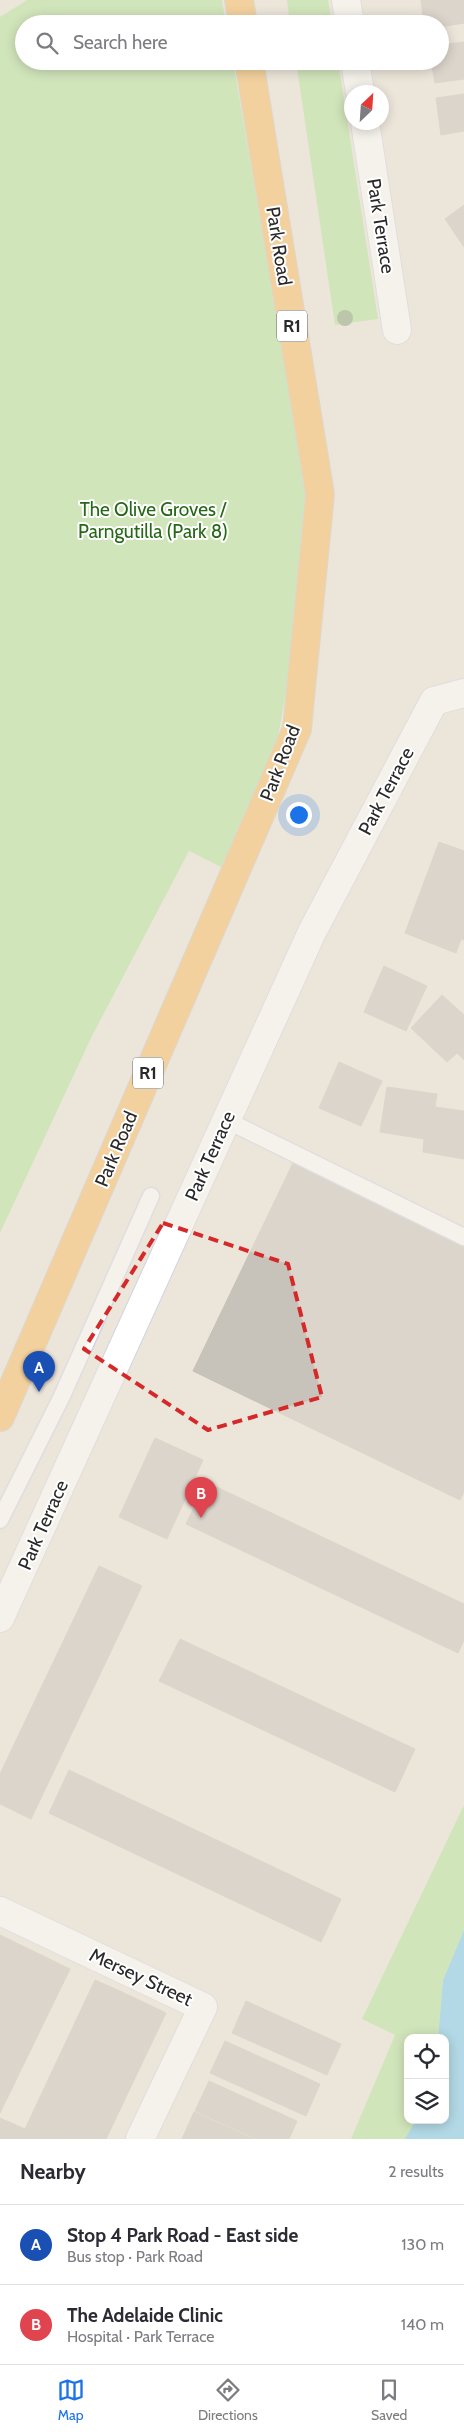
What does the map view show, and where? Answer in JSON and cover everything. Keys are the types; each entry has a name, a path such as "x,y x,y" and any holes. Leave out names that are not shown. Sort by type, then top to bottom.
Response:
{"highway":[{"path":"239,0 242,15"},
{"name":"Park Road","path":"0,1418 297,729 320,494 250,70"}],"street":[{"path":"346,0 348,15"},
{"path":"356,70 359,85"},
{"name":"Park Terrace","path":"366,130 397,330"},
{"name":"Park Terrace","path":"0,1618 312,932 434,700 464,694"},
{"name":"Mersey Street","path":"0,1911 203,2007 140,2139"}],"lane":[{"path":"226,1120 464,1237"},
{"path":"0,1520 62,1396 151,1196"}],"highlighted area":[{"path":"163,1223 288,1264 322,1397 208,1430 84,1349"}],"green space":[{"name":"The Olive Groves / Parngutilla (Park 8)","path":"27,0 222,0 224,15 15,15 15,70 235,70 308,498 304,594 277,742 227,870 189,851 91,1038 0,1233 0,17"},
{"path":"287,0 328,0 330,15 289,15"},
{"path":"297,70 339,70 344,100 344,130 349,130 378,319 335,325"},
{"path":"464,1805 464,1930 443,1980 438,2034 404,2034 404,2124 449,2124 464,2139 351,2139 395,2035 362,2019"}],"water":[{"path":"464,1930 464,2139 405,2139 414,2124 449,2124 449,2034 438,2034 443,1980"}],"building":[{"path":"421,0 464,0 464,23 449,26 449,15 423,15"},
{"path":"464,42 464,79 435,83 433,70 449,70 449,44"},
{"path":"464,94 464,131 441,135 436,98"},
{"path":"464,205 464,247 445,219"},
{"path":"439,842 464,851 464,940 461,939 456,953 405,933"},
{"path":"384,966 427,986 406,1031 364,1012"},
{"path":"442,995 464,1015 464,1060 457,1053 447,1062 411,1028"},
{"path":"339,1062 382,1081 361,1126 319,1108"},
{"path":"387,1087 437,1094 435,1107 464,1111 464,1159 423,1152 424,1139 380,1132"},
{"path":"293,1163 464,1245 464,1492 460,1500 193,1371"},
{"path":"155,1438 203,1460 167,1539 119,1517"},
{"path":"206,1482 464,1604 464,1640 458,1653 186,1524"},
{"path":"99,1566 142,1586 31,1819 0,1804 0,1774"},
{"path":"180,1639 415,1749 395,1792 159,1681"},
{"path":"69,1770 341,1899 321,1942 49,1813"},
{"path":"0,1935 70,1969 0,2113"},
{"path":"95,1980 120,1991 51,2139 45,2139 25,2129"},
{"path":"120,1991 166,2013 106,2139 51,2139"},
{"path":"246,2001 341,2044 327,2075 232,2033"},
{"path":"225,2041 320,2084 306,2116 210,2073"},
{"path":"209,2081 297,2121 289,2139 257,2139 195,2111"},
{"path":"194,2112 254,2139 182,2139"},
{"path":"0,2118 25,2129 45,2139 0,2139"}],"place":[{"name":"Stop 4 Park Road - East side","path":"39,1392"},
{"name":"The Adelaide Clinic","path":"201,1518"}]}
